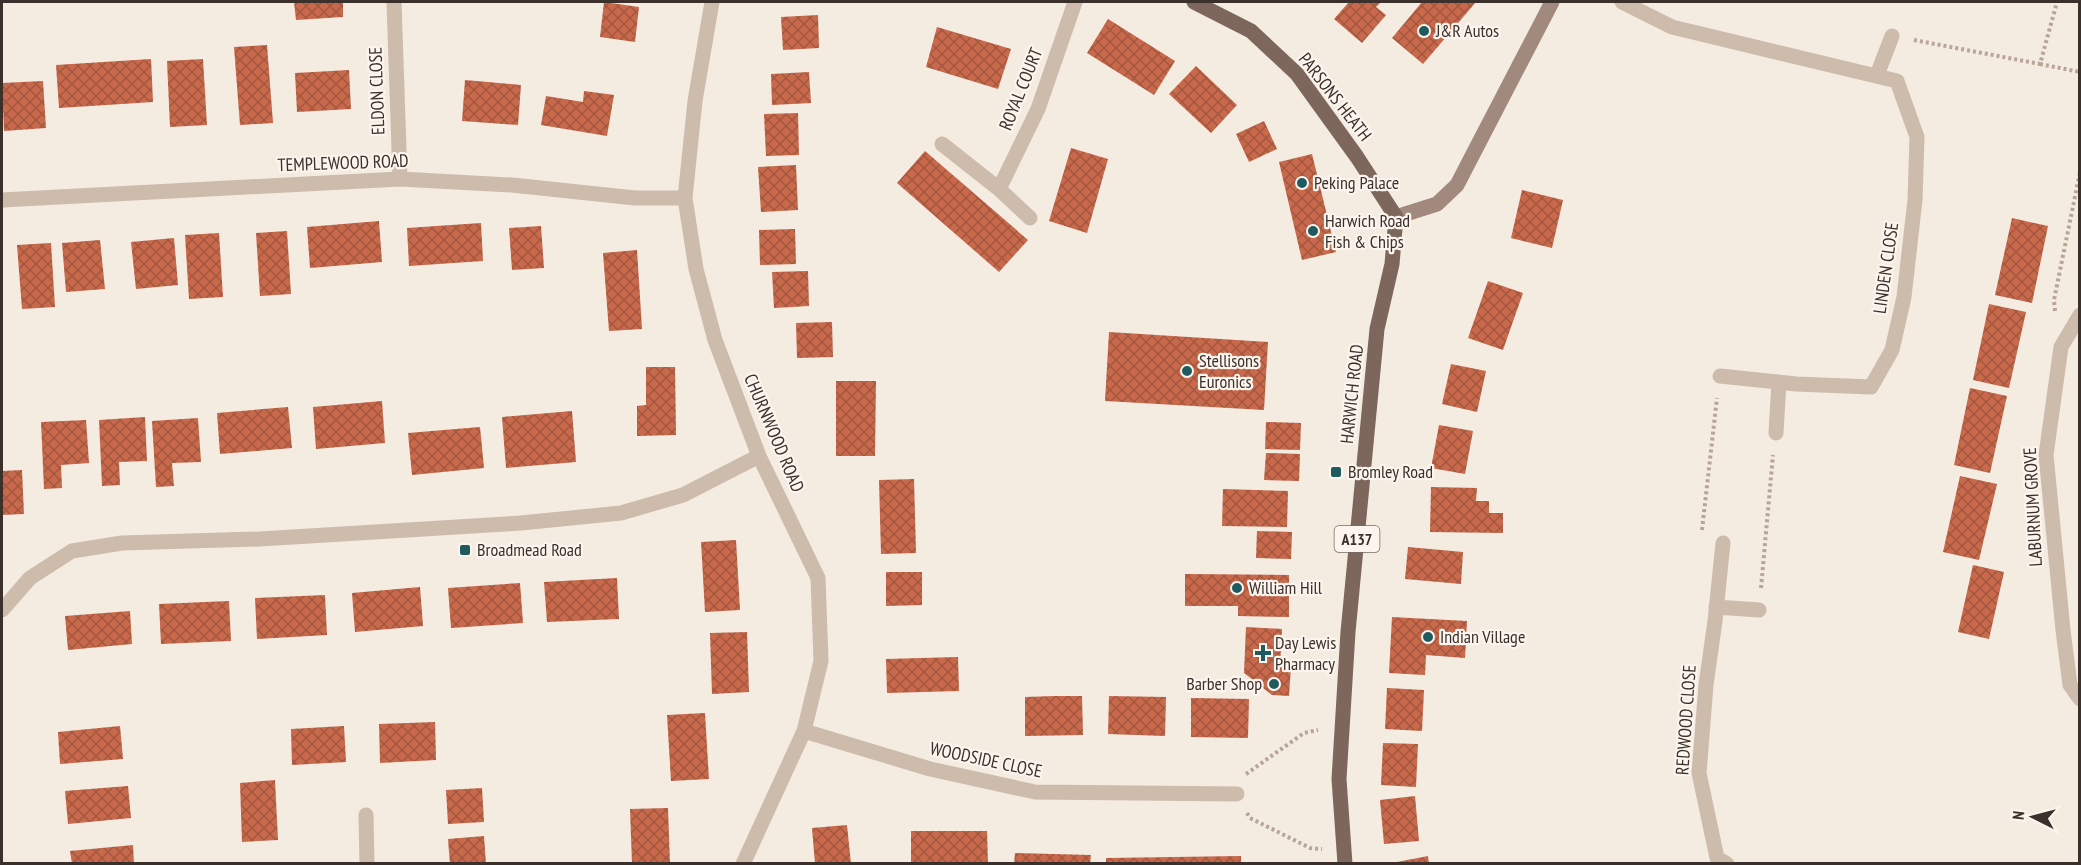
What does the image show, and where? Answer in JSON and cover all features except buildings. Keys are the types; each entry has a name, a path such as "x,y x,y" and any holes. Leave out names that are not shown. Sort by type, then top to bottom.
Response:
{"main road":[{"name":"PARSONS HEATH","path":"1194,2 1251,31 1297,74 1357,157 1396,217"},
{"name":"HARWICH ROAD","path":"1344,857 1339,779 1348,632 1377,329 1392,264 1396,217"}],"street":[{"name":"ELDON CLOSE","path":"394,2 400,179"},
{"name":"CHURNWOOD ROAD","path":"711,2 695,101 685,198 696,269 715,340 759,456 818,578 821,661 804,731 743,864"},
{"name":"ROYAL COURT","path":"999,189 1038,109 1075,2"},
{"path":"1396,217 1437,204 1457,185 1552,2"},
{"name":"LINDEN CLOSE","path":"1622,2 1672,27 1897,81 1917,138 1915,200 1904,297 1892,350 1871,387 1720,376"},
{"path":"1877,75 1892,36"},
{"path":"942,144 999,189 1030,218"},
{"name":"TEMPLEWOOD ROAD","path":"2,200 400,179 512,185 635,198 685,198"},
{"name":"LABURNUM GROVE","path":"2079,315 2061,347 2046,455 2070,685 2079,699"},
{"path":"1776,433 1779,382"},
{"path":"2,610 30,578 72,551 122,543 260,539 521,523 621,513 683,495 759,456"},
{"name":"REDWOOD CLOSE","path":"1718,862 1699,772 1706,685 1723,543"},
{"path":"1716,607 1759,610"},
{"name":"WOODSIDE CLOSE","path":"804,731 930,769 1035,792 1237,794"},
{"path":"366,815 367,864"}],"path":[{"path":"2040,64 2057,2"},
{"path":"1892,36 2079,72"},
{"path":"2061,347 2054,300 2079,172"},
{"path":"1720,376 1700,541 1723,543"},
{"path":"1759,610 1776,433"},
{"path":"1342,725 1304,733 1245,775 1237,794 1250,818 1310,848 1344,857"}],"place":[{"name":"J&R Autos","path":"1424,31"},
{"name":"Peking Palace","path":"1302,183"},
{"name":"Harwich Road Fish & Chips","path":"1313,231"},
{"name":"Stellisons Euronics","path":"1187,371"},
{"name":"Bromley Road","path":"1336,472"},
{"name":"Broadmead Road","path":"465,550"},
{"name":"William Hill","path":"1237,588"},
{"name":"Indian Village","path":"1428,637"},
{"name":"Day Lewis Pharmacy","path":"1263,653"},
{"name":"Barber Shop","path":"1274,684"}]}
